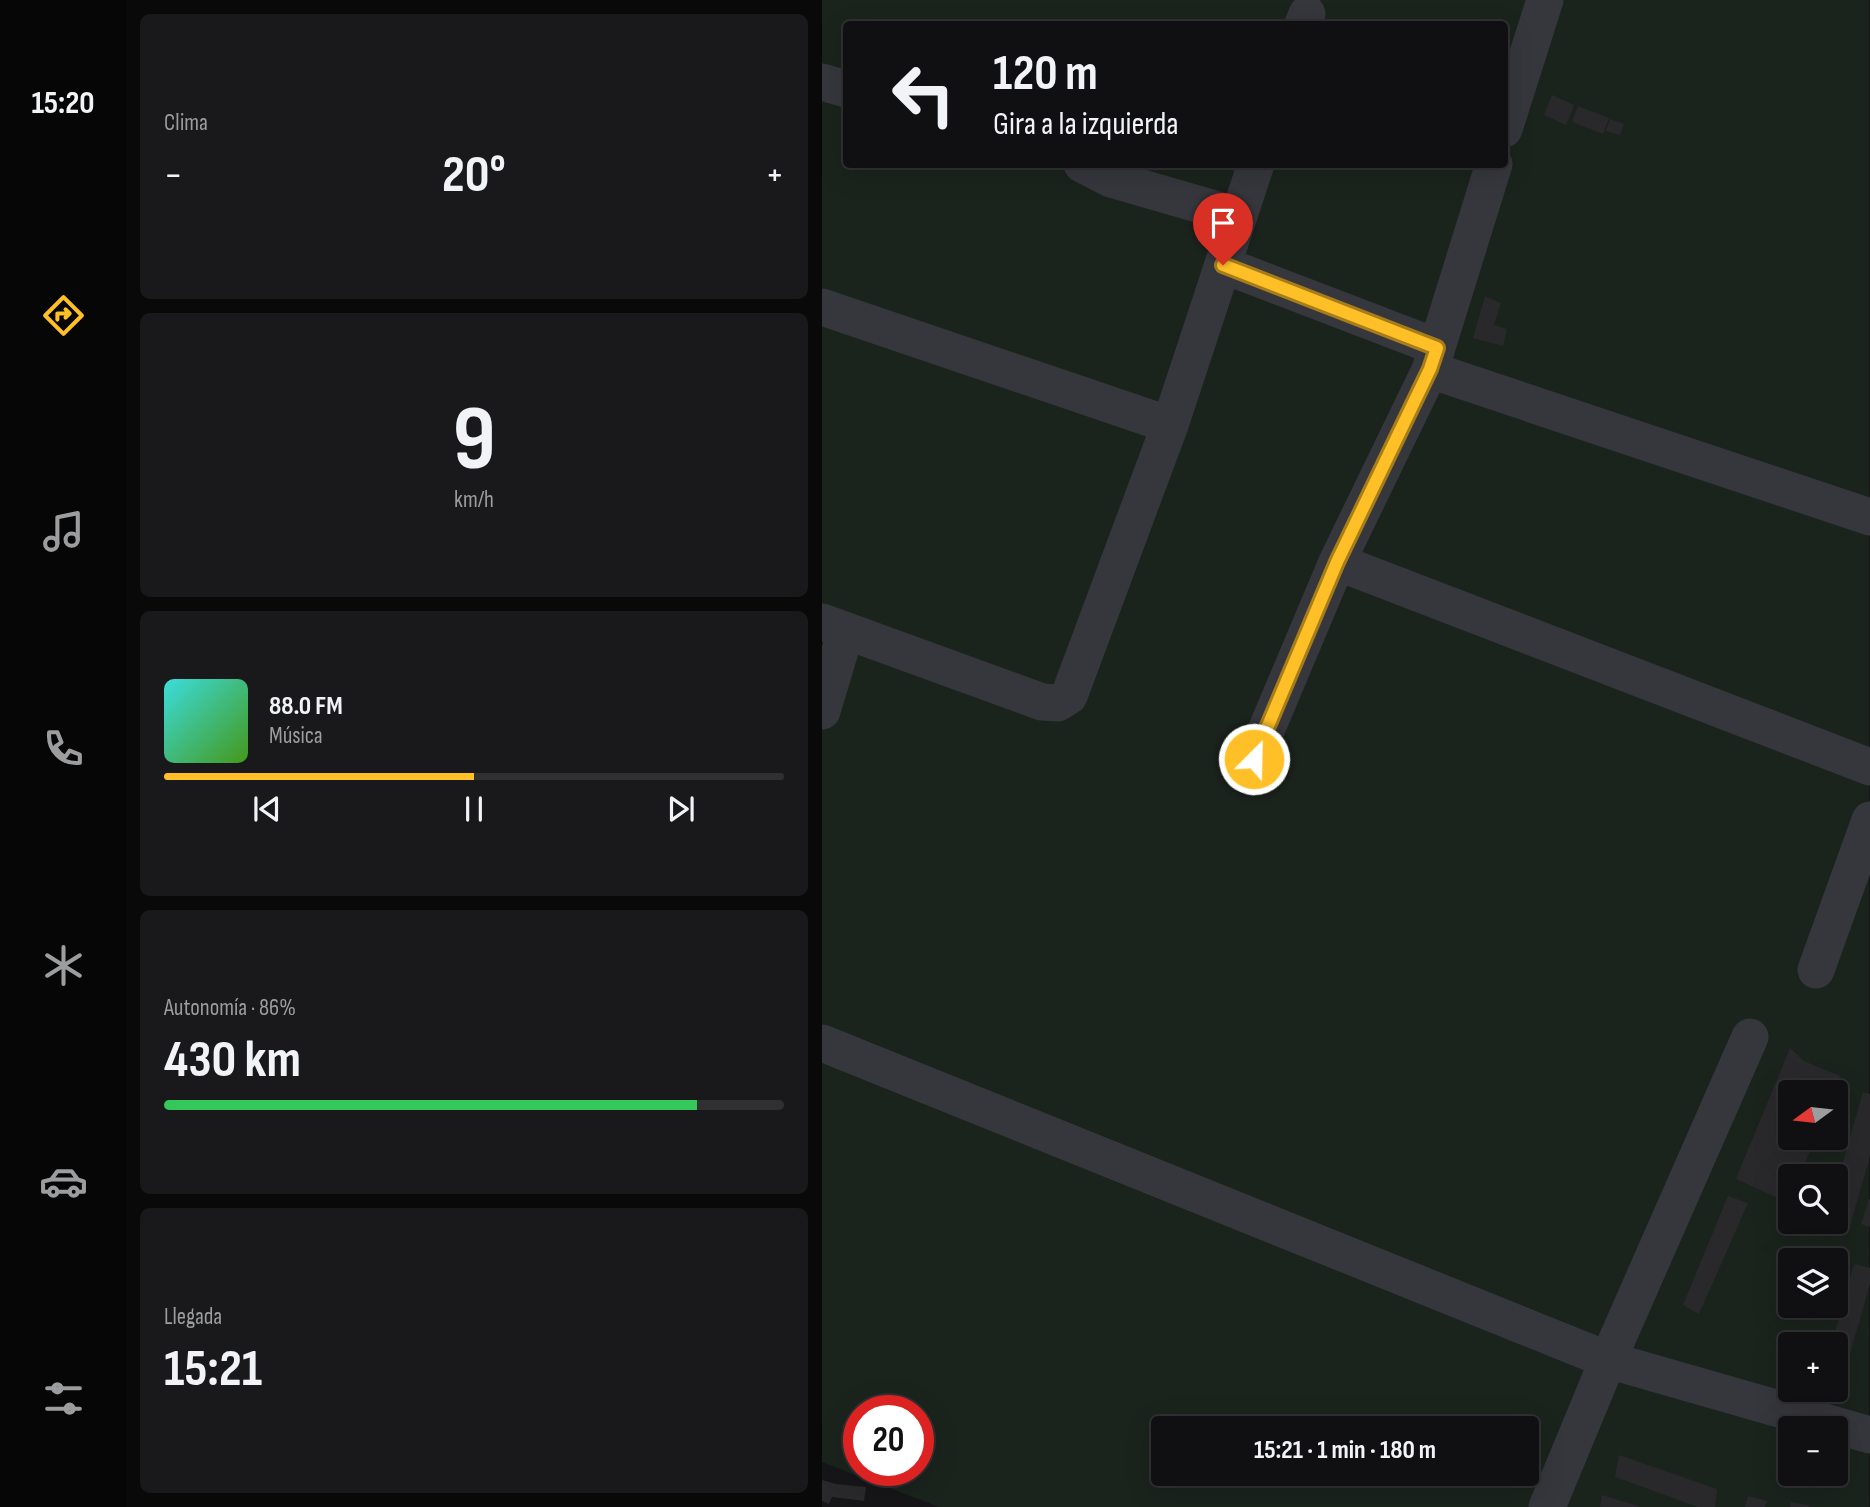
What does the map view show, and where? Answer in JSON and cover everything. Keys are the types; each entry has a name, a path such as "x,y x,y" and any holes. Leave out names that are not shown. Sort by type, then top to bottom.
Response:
{"lane":[{"path":"1508,117 1545,0"},
{"path":"822,82 843,88"},
{"path":"1090,168 1111,178 1239,216"},
{"path":"822,710 834,626 1042,702 1058,703 1069,696 1170,425 1255,168"},
{"path":"1254,759 1337,562 1433,358 1493,168"},
{"path":"1223,265 1433,358 1870,517"},
{"path":"822,307 1170,425"},
{"path":"1337,562 1870,766"},
{"path":"1816,970 1870,820"},
{"path":"1547,1507 1608,1360 1750,1037"},
{"path":"822,1043 1608,1360 1870,1435"}],"shaded area":[{"path":"822,0 1869,0 1869,1507 939,1507 884,1486 934,1486 934,1395 843,1395 843,1470 822,1462"}],"building":[{"path":"1552,95 1574,105 1566,125 1544,115"},
{"path":"1578,106 1609,118 1603,134 1572,122"},
{"path":"1610,119 1624,124 1620,135 1606,131"},
{"path":"1485,296 1501,303 1494,325 1507,329 1503,346 1473,338"},
{"path":"1790,1048 1804,1061 1840,1076 1838,1080 1778,1080 1778,1150 1810,1150 1805,1164 1778,1164 1778,1198 1736,1179"},
{"path":"1863,1092 1870,1094 1870,1156 1849,1229 1848,1164 1842,1164"},
{"path":"1728,1196 1748,1203 1699,1314 1683,1305"},
{"path":"1870,1199 1870,1227 1861,1224"},
{"path":"1854,1264 1870,1268 1870,1284 1848,1360 1848,1332 1835,1332 1839,1318 1848,1318 1848,1286"},
{"path":"1619,1455 1717,1489 1715,1507 1698,1507 1615,1477"},
{"path":"822,1480 843,1486 866,1487 864,1501 832,1497 829,1504 822,1501"},
{"path":"1602,1495 1638,1506 1638,1507 1600,1507"},
{"path":"1748,1496 1767,1501 1765,1507 1745,1507"},
{"path":"1791,1502 1810,1506 1810,1507 1790,1507"}],"route":[{"path":"1223,265 1437,348 1430,369 1337,562 1254,759"}]}
